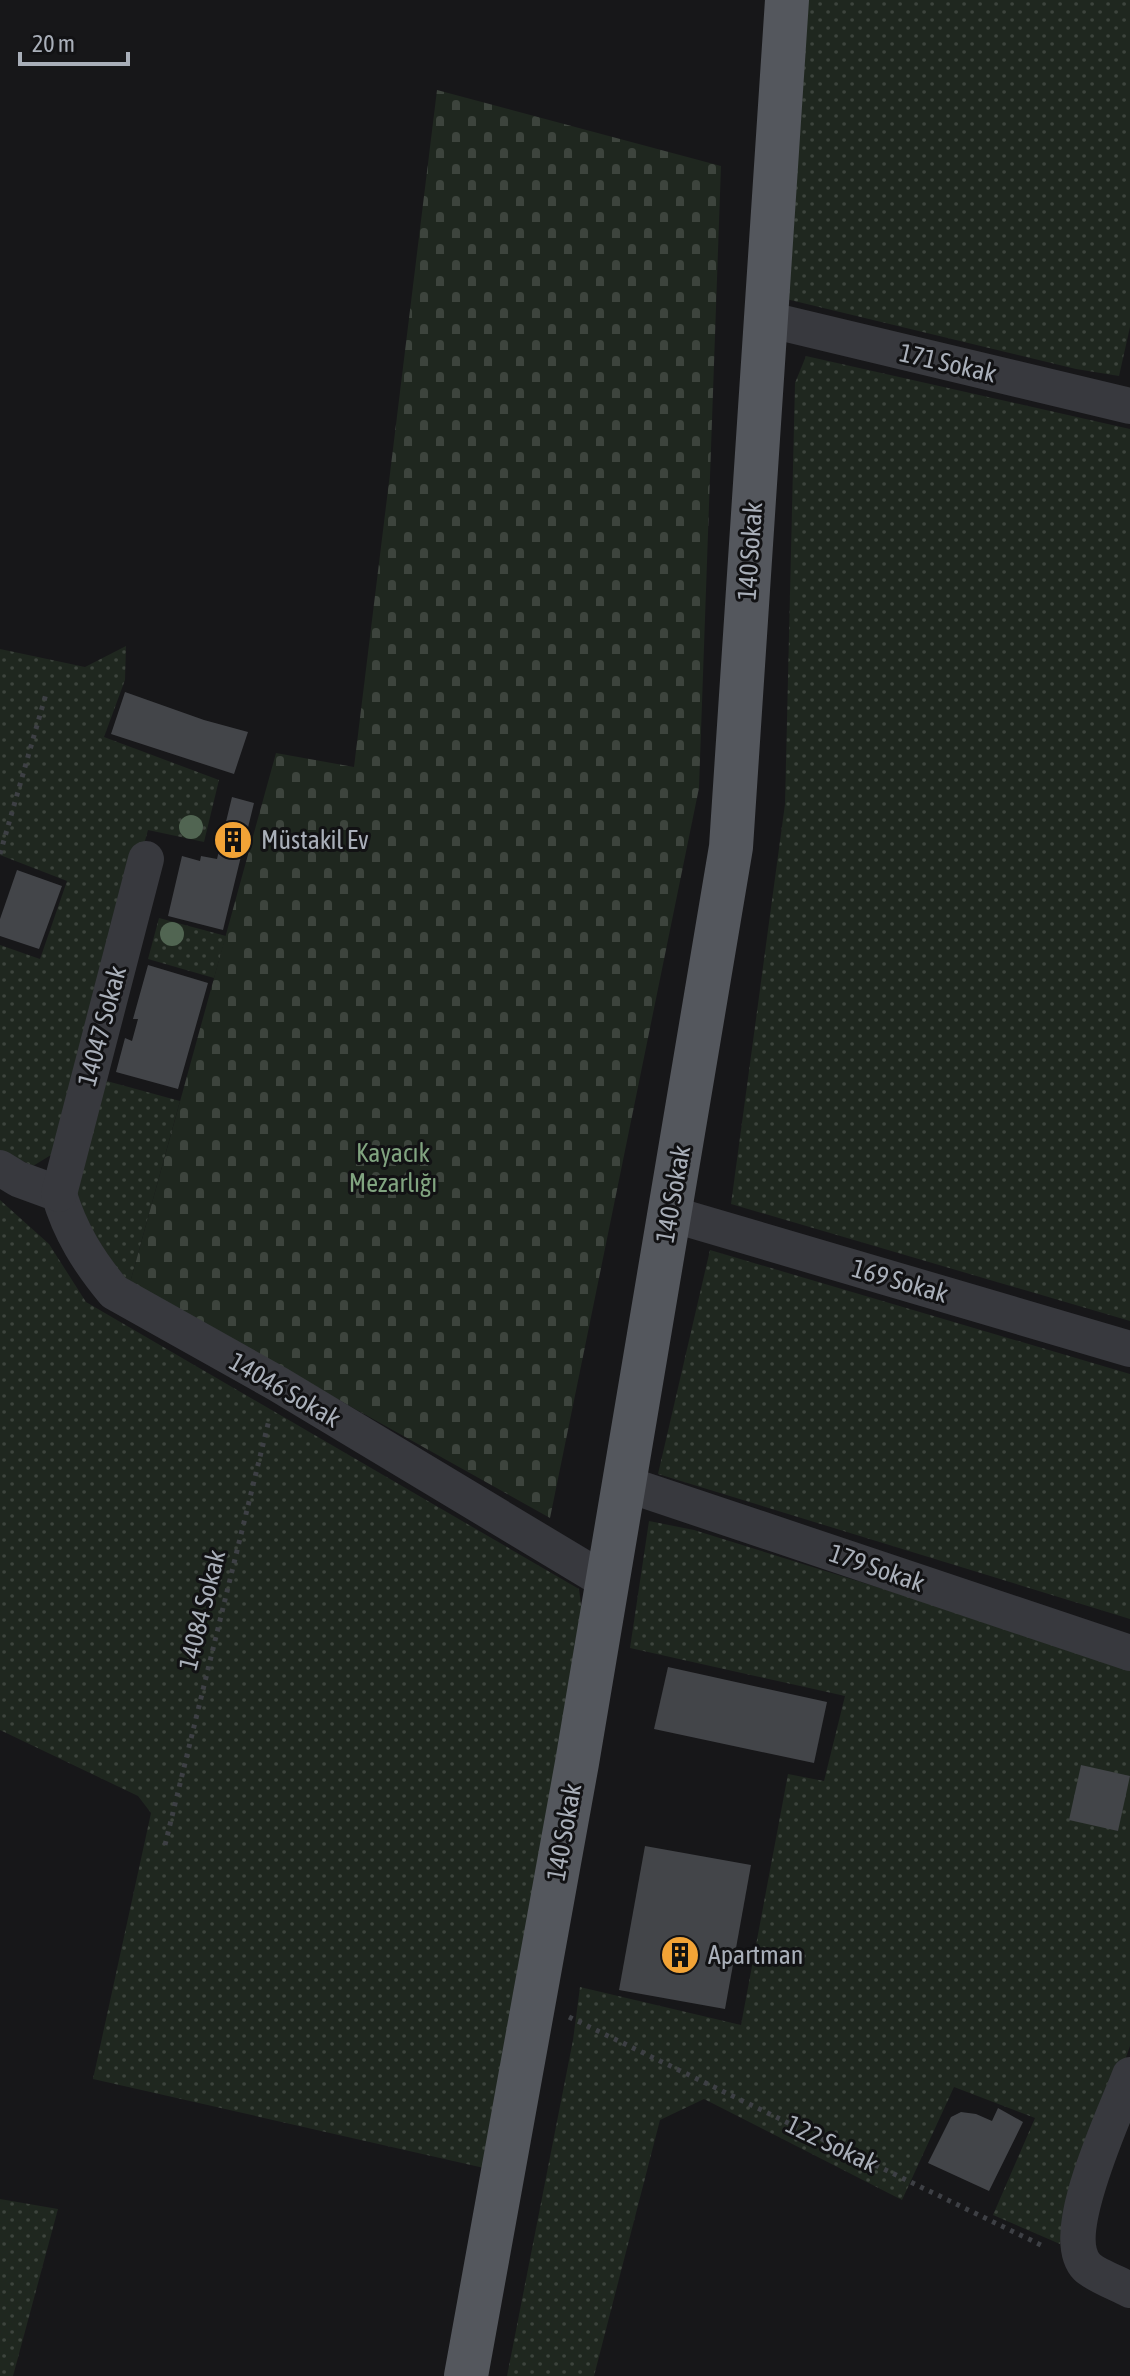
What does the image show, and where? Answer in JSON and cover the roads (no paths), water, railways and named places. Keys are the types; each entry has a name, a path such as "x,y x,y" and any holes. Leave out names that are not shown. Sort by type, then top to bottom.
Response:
{"main road":[{"name":"140 Sokak","path":"466,2376 671,1214 731,847 787,0"}],"street":[{"name":"171 Sokak","path":"766,319 1130,406"},
{"name":"14047 Sokak","path":"59,1194 146,859"},
{"path":"0,1168 18,1179 59,1194"},
{"name":"14046 Sokak","path":"59,1194 67,1221 78,1242 114,1292 278,1384 607,1582"},
{"name":"169 Sokak","path":"671,1214 1130,1349"},
{"name":"179 Sokak","path":"623,1483 1130,1653"},
{"path":"1130,2075 1084,2195 1076,2229 1077,2247 1087,2267 1130,2290"}],"place":[{"name":"Müstakil Ev","path":"233,840"},
{"name":"Apartman","path":"680,1955"}],"park label":[{"name":"Kayacık Mezarlığı","path":"393,1168"}]}
